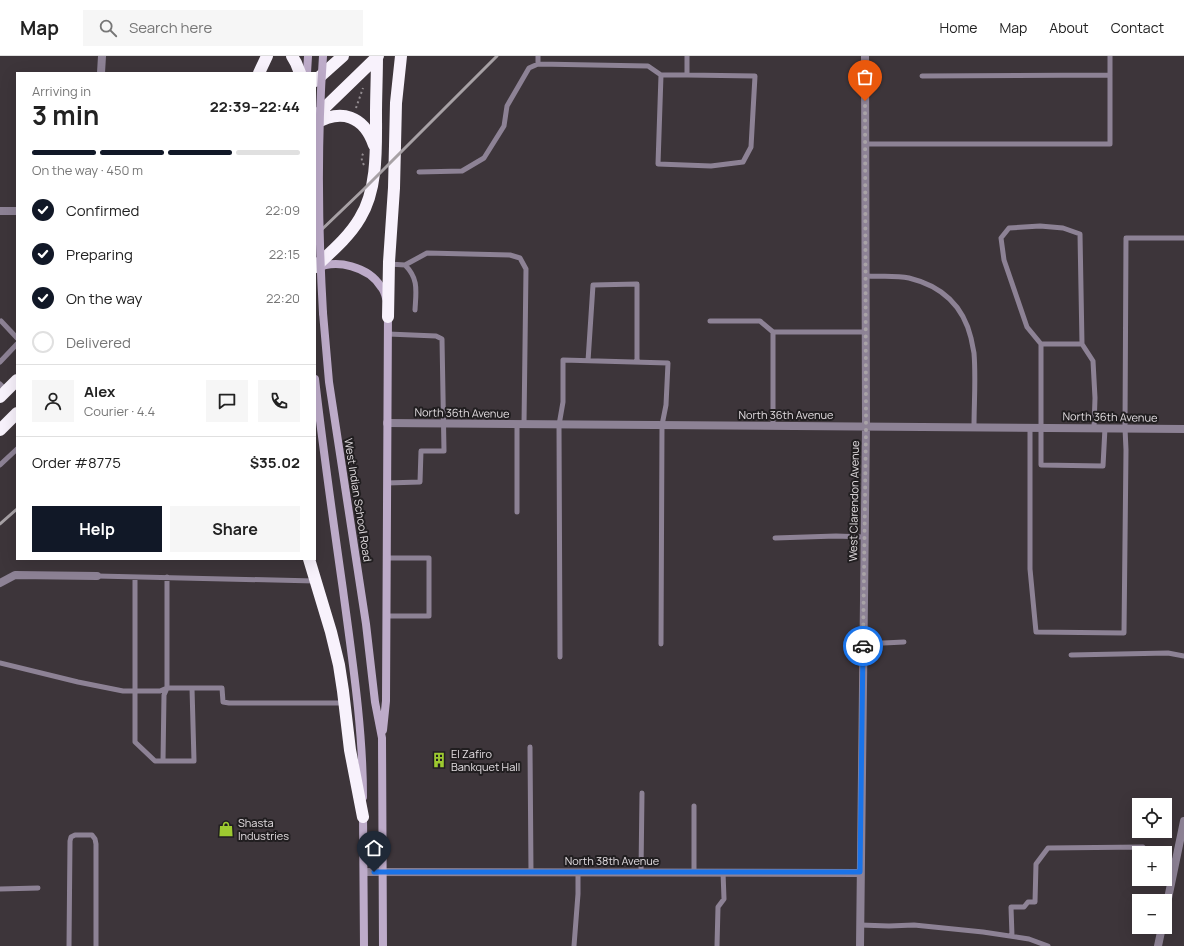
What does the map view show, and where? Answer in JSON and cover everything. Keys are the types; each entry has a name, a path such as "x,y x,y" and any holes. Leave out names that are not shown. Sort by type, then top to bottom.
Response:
{"highway":[{"path":"259,72 267,56"},
{"path":"292,56 300,72"},
{"path":"316,80 343,56"},
{"path":"316,116 377,56"},
{"path":"371,148 377,56"},
{"path":"388,317 396,103 401,56"},
{"path":"316,123 326,118 342,116 351,118 362,124 368,130 373,180 370,195 360,218 351,231 316,267"},
{"path":"2,391 16,381"},
{"path":"0,430 16,414"},
{"path":"309,560 332,632 339,665 345,702 350,750 363,817"}],"main road":[{"path":"307,72 308,56"},
{"name":"West Indian School Road","path":"323,56 318,194 323,313 330,382 366,624 375,702 382,738 383,946"},
{"path":"316,268 329,264 347,265 360,269 371,276 384,291 388,317 386,701 382,738"},
{"path":"316,387 360,728 363,780 364,946"}],"street":[{"path":"101,72 102,56"},
{"name":"West Clarendon Avenue","path":"860,946 866,427 865,56"},
{"path":"0,211 16,211"},
{"name":"North 36th Avenue","path":"387,423 1184,429"},
{"path":"0,583 15,575 97,576"},
{"path":"1169,894 1184,821"},
{"name":"North 38th Avenue","path":"364,872 860,872"},
{"path":"1158,946 1161,934"}],"lane":[{"path":"538,56 538,64"},
{"path":"687,56 687,74"},
{"path":"865,144 1110,144 1110,56"},
{"path":"419,172 462,171 484,158 504,126 507,106 529,68 538,64 648,66 661,75 687,74 755,76 751,146 743,162 711,166 658,164 661,75"},
{"path":"922,76 1110,75"},
{"path":"1094,428 1095,398 1093,361 1082,344 1080,234 1063,228 1040,226 1009,228 1001,238 1004,260 1026,327 1040,344 1042,427 1041,465 1103,466 1105,428"},
{"path":"1030,427 1030,569 1036,632 1124,633 1126,238 1184,238"},
{"path":"389,264 405,265 427,253 510,255 520,258 526,269 517,512"},
{"path":"405,265 411,271 416,283 415,310"},
{"path":"866,276 907,278 922,282 937,289 951,300 962,315 969,332 974,352 974,427"},
{"path":"588,361 592,284 637,284 637,362"},
{"path":"1,321 16,337"},
{"path":"710,321 760,321 773,332 866,332"},
{"path":"773,332 773,426"},
{"path":"387,483 420,482 421,451 444,451 442,339 436,336 388,334"},
{"path":"1040,344 1082,344"},
{"path":"0,362 16,345"},
{"path":"560,657 559,425 563,402 563,360 668,363 666,405 662,425 661,644"},
{"path":"0,465 16,450"},
{"path":"775,538 836,536 864,537"},
{"path":"387,558 429,558 429,616 387,616"},
{"path":"97,576 316,581"},
{"path":"135,577 135,742 155,761 194,761 192,688"},
{"path":"163,761 164,694 167,688 167,578"},
{"path":"863,644 904,642"},
{"path":"1071,655 1168,654 1184,656"},
{"path":"0,663 78,682 123,691 160,691 167,688 222,688 223,702 229,703 345,702"},
{"path":"530,747 531,872"},
{"path":"641,872 642,792"},
{"path":"694,806 694,872"},
{"path":"69,946 70,841 71,837 75,835 92,835 96,844 96,946"},
{"path":"1012,936 1011,907 1024,907 1028,902 1035,902 1036,864 1048,848 1132,847"},
{"path":"574,946 578,872"},
{"path":"717,946 718,908 724,898 723,872"},
{"path":"0,889 38,888"},
{"path":"860,925 914,925 983,932 1029,939 1048,946"}],"path":[{"path":"355,111 362,88"},
{"path":"366,170 362,156 371,148"}],"railway":[{"path":"316,235 497,56"},
{"path":"0,524 16,510"}],"way so far":[{"path":"863,646 866,427 865,101"}],"place":[{"name":"El Zafiro Bankquet Hall","path":"439,760"},
{"name":"Shasta Industries","path":"226,829"}],"route":[{"path":"374,872 860,872 863,646"}]}
